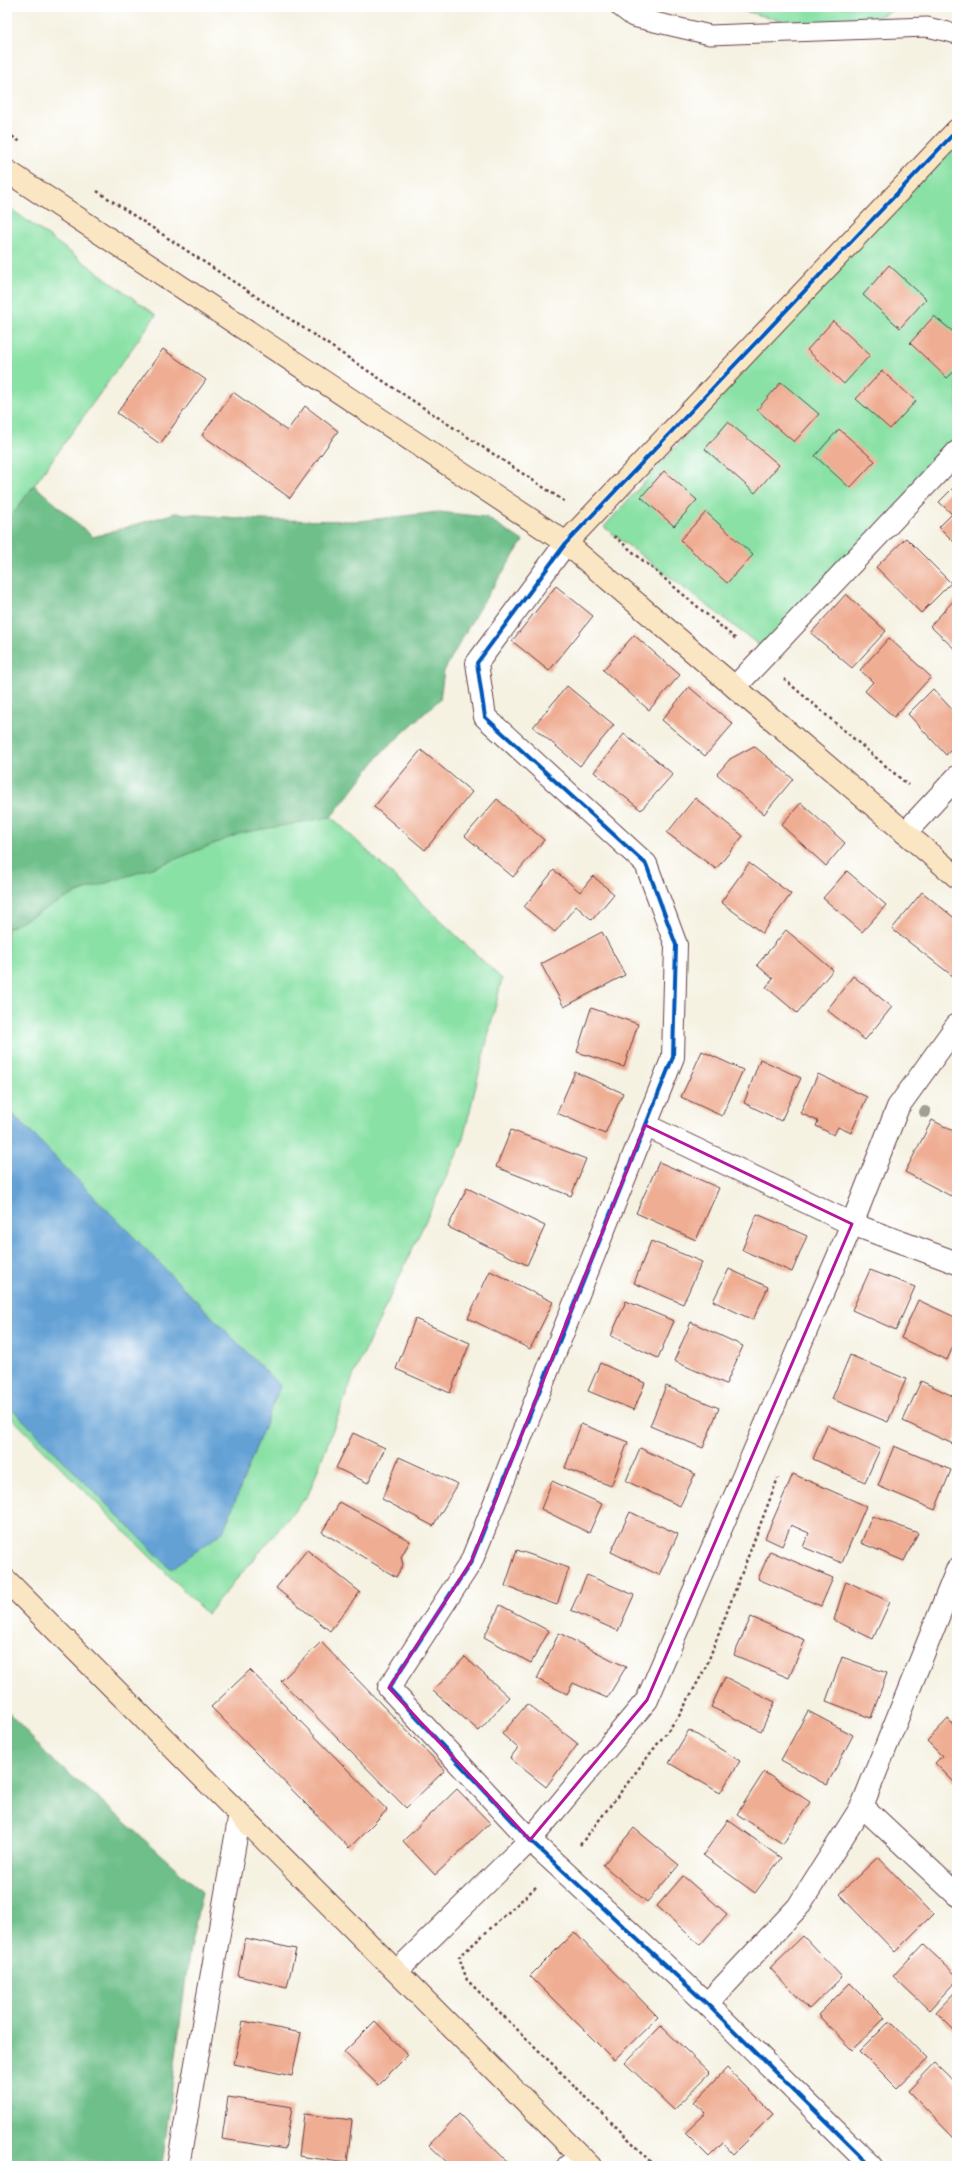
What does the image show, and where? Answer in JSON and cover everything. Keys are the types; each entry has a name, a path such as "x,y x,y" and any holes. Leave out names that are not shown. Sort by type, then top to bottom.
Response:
{"street":[{"path":"871,2166 707,2004 530,1840 389,1688 471,1562 644,1125 673,1057 676,945 646,864 485,717 477,663 566,543 957,130"},
{"path":"7,171 566,543 957,877"},
{"path":"735,687 957,452"},
{"path":"905,833 957,777"},
{"path":"397,1972 530,1840 647,1700 852,1224 898,1107 957,1025"},
{"path":"644,1125 852,1224 957,1263"},
{"path":"707,2004 798,1907 862,1806 957,1570"},
{"path":"7,1580 397,1972 580,2163"},
{"path":"862,1806 957,1895"},
{"path":"178,2166 240,1814"}],"lane":[{"path":"620,7 633,17 710,35 927,27 957,34"}],"highlighted area":[{"path":"645,1125 852,1224 647,1700 530,1840 389,1688 471,1562"}],"green space":[{"path":"729,7 899,7 839,36"},
{"path":"957,133 957,451 768,652 604,527"},
{"path":"7,206 156,315 10,519 7,518"},
{"path":"34,485 93,537 175,513 263,520 360,521 439,512 486,517 523,541 478,610 444,671 440,699 382,752 331,817 241,833 161,865 76,893 7,929 7,518 10,518"},
{"path":"318,804 502,979 462,1143 354,1374 308,1495 207,1614 7,1413 7,925 64,898"},
{"path":"9,1713 50,1758 97,1797 202,1892 189,1953 162,2166 7,2166 7,1715"}],"water":[{"path":"7,1108 280,1386 223,1532 171,1569 7,1404"}],"building":[{"path":"889,265 926,299 900,328 863,295"},
{"path":"934,316 957,335 957,369 947,378 910,343"},
{"path":"833,321 870,355 844,384 807,350"},
{"path":"163,349 206,380 160,444 117,413"},
{"path":"882,371 916,401 890,429 856,399"},
{"path":"781,382 819,414 794,442 757,410"},
{"path":"233,392 287,431 305,406 338,431 290,498 202,435"},
{"path":"728,422 779,465 755,493 705,449"},
{"path":"839,429 875,461 850,488 815,456"},
{"path":"664,471 697,500 674,526 641,497"},
{"path":"957,484 957,545 939,527 952,514 939,502"},
{"path":"706,512 753,555 727,583 680,540"},
{"path":"906,538 951,583 921,613 876,567"},
{"path":"556,586 593,616 549,671 512,641"},
{"path":"846,594 886,631 852,668 811,633"},
{"path":"957,597 957,651 930,626"},
{"path":"634,635 680,675 649,710 603,670"},
{"path":"889,638 931,677 894,717 865,691 873,682 860,670"},
{"path":"567,686 614,725 580,766 533,727"},
{"path":"689,687 733,724 705,756 662,720"},
{"path":"933,689 957,715 957,744 946,755 908,714"},
{"path":"624,734 673,774 641,810 594,772"},
{"path":"754,746 793,779 764,814 717,774 730,759"},
{"path":"421,750 472,792 425,850 374,807"},
{"path":"695,798 743,836 716,869 667,833"},
{"path":"497,799 544,840 513,877 465,836"},
{"path":"801,803 845,843 826,866 781,825"},
{"path":"749,863 791,894 762,933 721,902"},
{"path":"554,870 580,892 593,876 614,894 592,920 576,906 555,932 524,907"},
{"path":"847,871 886,905 862,932 823,898"},
{"path":"922,892 957,920 957,973 954,977 892,929"},
{"path":"786,930 833,970 797,1013 766,987 773,979 757,965"},
{"path":"602,932 625,975 564,1007 541,964"},
{"path":"853,976 892,1007 865,1040 827,1010"},
{"path":"591,1008 638,1024 624,1067 577,1052"},
{"path":"702,1051 743,1070 722,1116 681,1097"},
{"path":"760,1059 801,1078 781,1121 744,1103"},
{"path":"575,1072 623,1093 605,1134 557,1113"},
{"path":"818,1074 867,1097 851,1133 838,1127 834,1135 816,1126 818,1121 800,1113"},
{"path":"932,1120 957,1133 957,1184 951,1196 905,1172"},
{"path":"511,1130 586,1159 571,1196 496,1167"},
{"path":"659,1162 719,1188 696,1240 636,1213"},
{"path":"467,1188 545,1226 527,1265 448,1227"},
{"path":"757,1214 807,1236 792,1272 742,1250"},
{"path":"651,1241 702,1262 683,1304 634,1283"},
{"path":"729,1269 768,1287 753,1320 713,1301"},
{"path":"870,1270 915,1287 896,1330 852,1310"},
{"path":"490,1271 553,1302 530,1349 468,1318"},
{"path":"918,1300 957,1318 957,1337 947,1360 901,1338"},
{"path":"626,1301 674,1321 658,1358 611,1336"},
{"path":"415,1319 470,1343 450,1393 396,1369"},
{"path":"691,1322 743,1346 726,1384 674,1361"},
{"path":"850,1355 906,1379 888,1422 832,1399"},
{"path":"600,1363 645,1383 634,1410 588,1391"},
{"path":"921,1381 957,1398 957,1435 953,1444 903,1421"},
{"path":"666,1386 719,1408 703,1448 650,1426"},
{"path":"581,1424 628,1442 611,1486 565,1468"},
{"path":"827,1425 880,1449 865,1482 813,1459"},
{"path":"353,1433 385,1448 368,1483 336,1468"},
{"path":"894,1446 951,1470 935,1510 878,1486"},
{"path":"640,1448 695,1474 680,1506 626,1481"},
{"path":"399,1457 458,1484 433,1526 382,1499"},
{"path":"793,1474 866,1506 842,1563 803,1547 809,1533 791,1525 782,1546 765,1538"},
{"path":"552,1481 602,1504 589,1533 541,1509"},
{"path":"340,1502 410,1541 401,1557 403,1565 396,1577 322,1532"},
{"path":"630,1512 678,1534 659,1575 611,1552"},
{"path":"872,1516 918,1533 904,1561 861,1543"},
{"path":"307,1550 360,1592 330,1631 276,1588"},
{"path":"517,1550 569,1568 557,1605 505,1586"},
{"path":"770,1551 833,1578 821,1606 758,1579"},
{"path":"587,1575 634,1595 618,1631 571,1610"},
{"path":"846,1581 890,1602 873,1639 834,1620"},
{"path":"500,1605 549,1631 531,1663 484,1637"},
{"path":"751,1617 805,1640 789,1678 734,1655"},
{"path":"559,1633 626,1667 607,1698 573,1683 567,1694 537,1679"},
{"path":"321,1642 445,1770 406,1808 281,1681"},
{"path":"465,1657 509,1697 479,1731 433,1691"},
{"path":"842,1657 887,1673 871,1718 826,1701"},
{"path":"250,1670 387,1810 349,1848 211,1707"},
{"path":"725,1677 775,1702 761,1731 711,1707"},
{"path":"527,1704 578,1744 546,1787 510,1758 518,1748 502,1734"},
{"path":"808,1711 853,1735 827,1785 781,1760"},
{"path":"948,1719 957,1729 957,1785 935,1763 942,1756 927,1741"},
{"path":"689,1730 740,1761 720,1793 669,1763"},
{"path":"764,1772 810,1802 783,1844 737,1814"},
{"path":"457,1789 490,1823 435,1875 403,1841"},
{"path":"728,1820 781,1858 755,1893 703,1855"},
{"path":"634,1828 679,1865 647,1902 603,1865"},
{"path":"878,1857 933,1914 895,1952 839,1894"},
{"path":"683,1876 727,1914 700,1945 657,1906"},
{"path":"574,1932 658,2017 614,2060 530,1976"},
{"path":"803,1936 842,1977 809,2009 770,1968"},
{"path":"245,1938 296,1949 287,1987 238,1976"},
{"path":"923,1944 957,1976 957,1980 929,2010 893,1976"},
{"path":"850,1983 885,2018 852,2050 818,2015"},
{"path":"957,1990 957,2033 936,2012"},
{"path":"243,2021 301,2033 292,2076 234,2064"},
{"path":"375,2021 408,2055 378,2085 344,2052"},
{"path":"890,2021 927,2059 897,2088 860,2051"},
{"path":"661,2026 710,2073 674,2110 625,2063"},
{"path":"935,2063 957,2084 957,2133 953,2137 908,2091"},
{"path":"727,2068 773,2114 733,2154 723,2143 709,2157 685,2133 706,2113 694,2102"},
{"path":"228,2097 292,2107 285,2149 222,2139"},
{"path":"304,2114 352,2120 347,2163 299,2156"},
{"path":"459,2114 511,2165 510,2166 451,2166 429,2145"}],"cycle path":[{"path":"871,2166 707,2004 530,1840 389,1688 471,1562 673,1057 676,945 646,864 485,717 477,663 566,543 957,130"}]}
